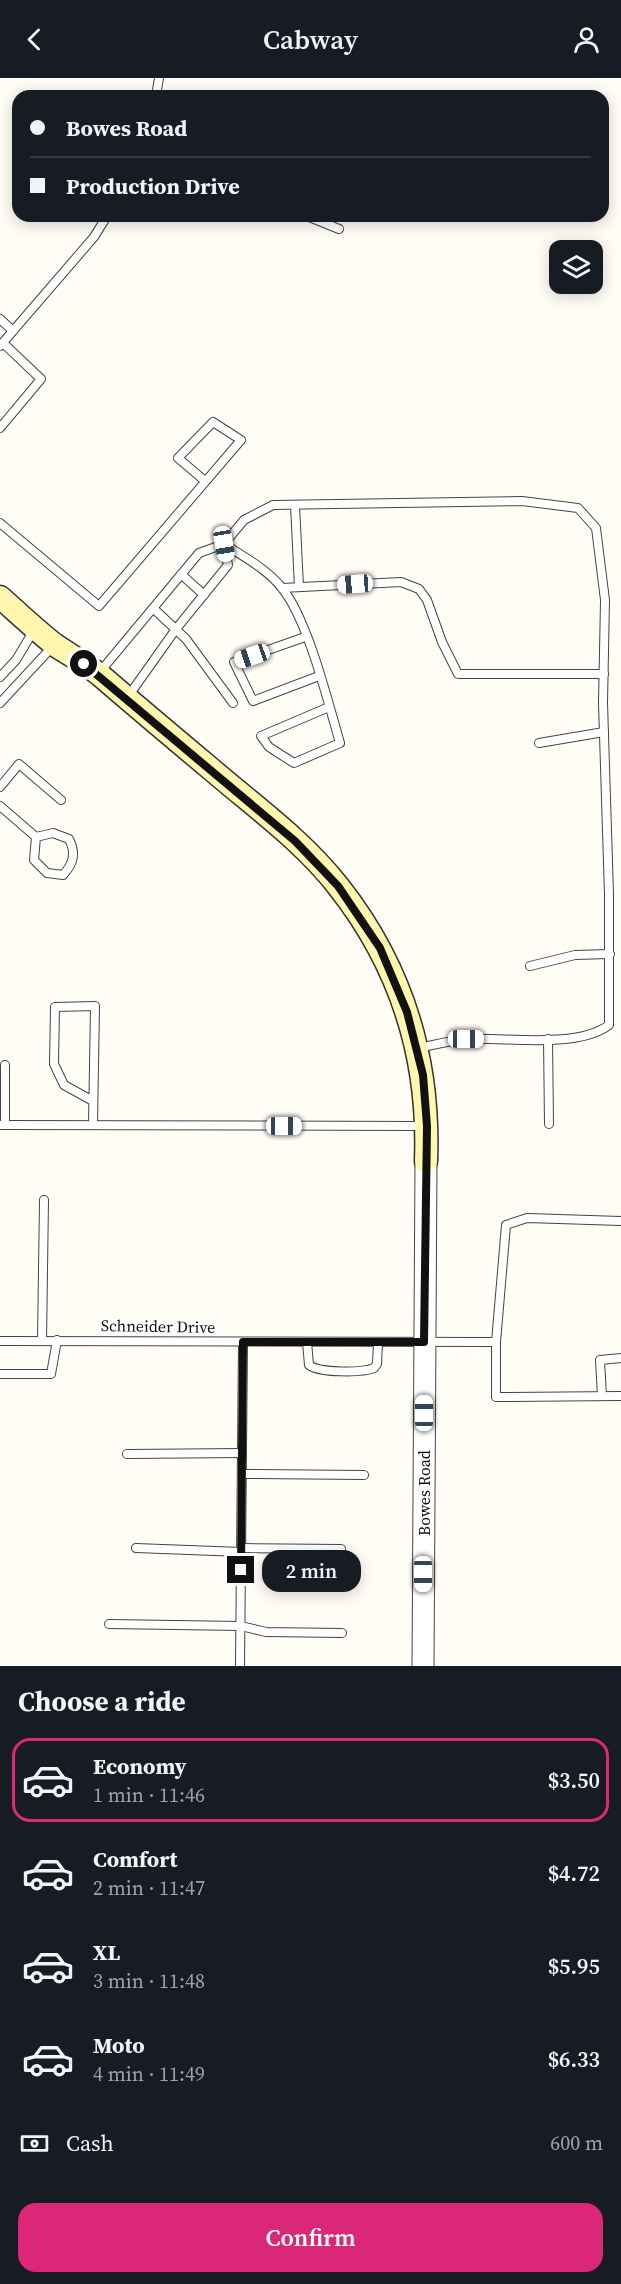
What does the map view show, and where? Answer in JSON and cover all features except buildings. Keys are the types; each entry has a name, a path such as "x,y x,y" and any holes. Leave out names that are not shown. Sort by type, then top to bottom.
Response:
{"main road":[{"name":"Bowes Road","path":"0,597 55,644 98,674 295,841 338,886 380,948 407,1012 418,1048 427,1126 426,1161"}],"street":[{"name":"Bowes Road","path":"423,1666 426,1161"}],"lane":[{"path":"0,428 41,379 1,345 94,237 103,222"},
{"path":"321,222 339,230"},
{"path":"0,319 13,331"},
{"path":"0,524 99,606 241,440 213,422 178,458 205,482"},
{"path":"98,674 199,553 224,544 244,520 273,505 522,501 578,508 596,528 605,600 604,732 610,954 609,1025 599,1032 548,1039 466,1039 418,1048"},
{"path":"296,505 299,587"},
{"path":"224,544 260,568 282,588 298,615 319,676 329,707 340,743 294,763 269,747 261,736 329,707"},
{"path":"126,699 176,629 228,565 224,544"},
{"path":"181,574 204,595"},
{"path":"282,588 401,582 419,589 427,600 442,642 458,674 604,674"},
{"path":"154,609 176,629 233,703"},
{"path":"0,677 16,660 36,627"},
{"path":"305,637 234,662 253,701 319,676"},
{"path":"0,703 55,644"},
{"path":"539,743 604,732"},
{"path":"0,787 19,764 61,800"},
{"path":"0,806 36,837"},
{"path":"53,833 69,838 74,850 72,866 63,875 47,873 34,860 36,837 53,833"},
{"path":"530,966 575,955 610,954"},
{"path":"93,1101 64,1085 54,1064 55,1007 95,1006 93,1125"},
{"path":"548,1039 549,1124"},
{"path":"5,1065 3,1125 427,1126"},
{"path":"42,1341 44,1200"},
{"path":"621,1221 527,1218 506,1225 496,1342 496,1397 621,1396"},
{"path":"0,1374 51,1374 57,1340"},
{"name":"Schneider Drive","path":"0,1341 496,1342"},
{"path":"240,1666 243,1342"},
{"path":"307,1342 309,1365 314,1369 352,1371 374,1368 377,1364 378,1342"},
{"path":"602,1396 600,1360 621,1358"},
{"path":"127,1454 242,1453"},
{"path":"242,1474 364,1475"},
{"path":"136,1548 241,1550 341,1548"},
{"path":"109,1624 241,1626 266,1632 342,1633"}],"route":[{"path":"84,664 295,841 338,886 380,948 407,1012 418,1048 423,1075 427,1126 424,1342 243,1342 241,1570"}]}
